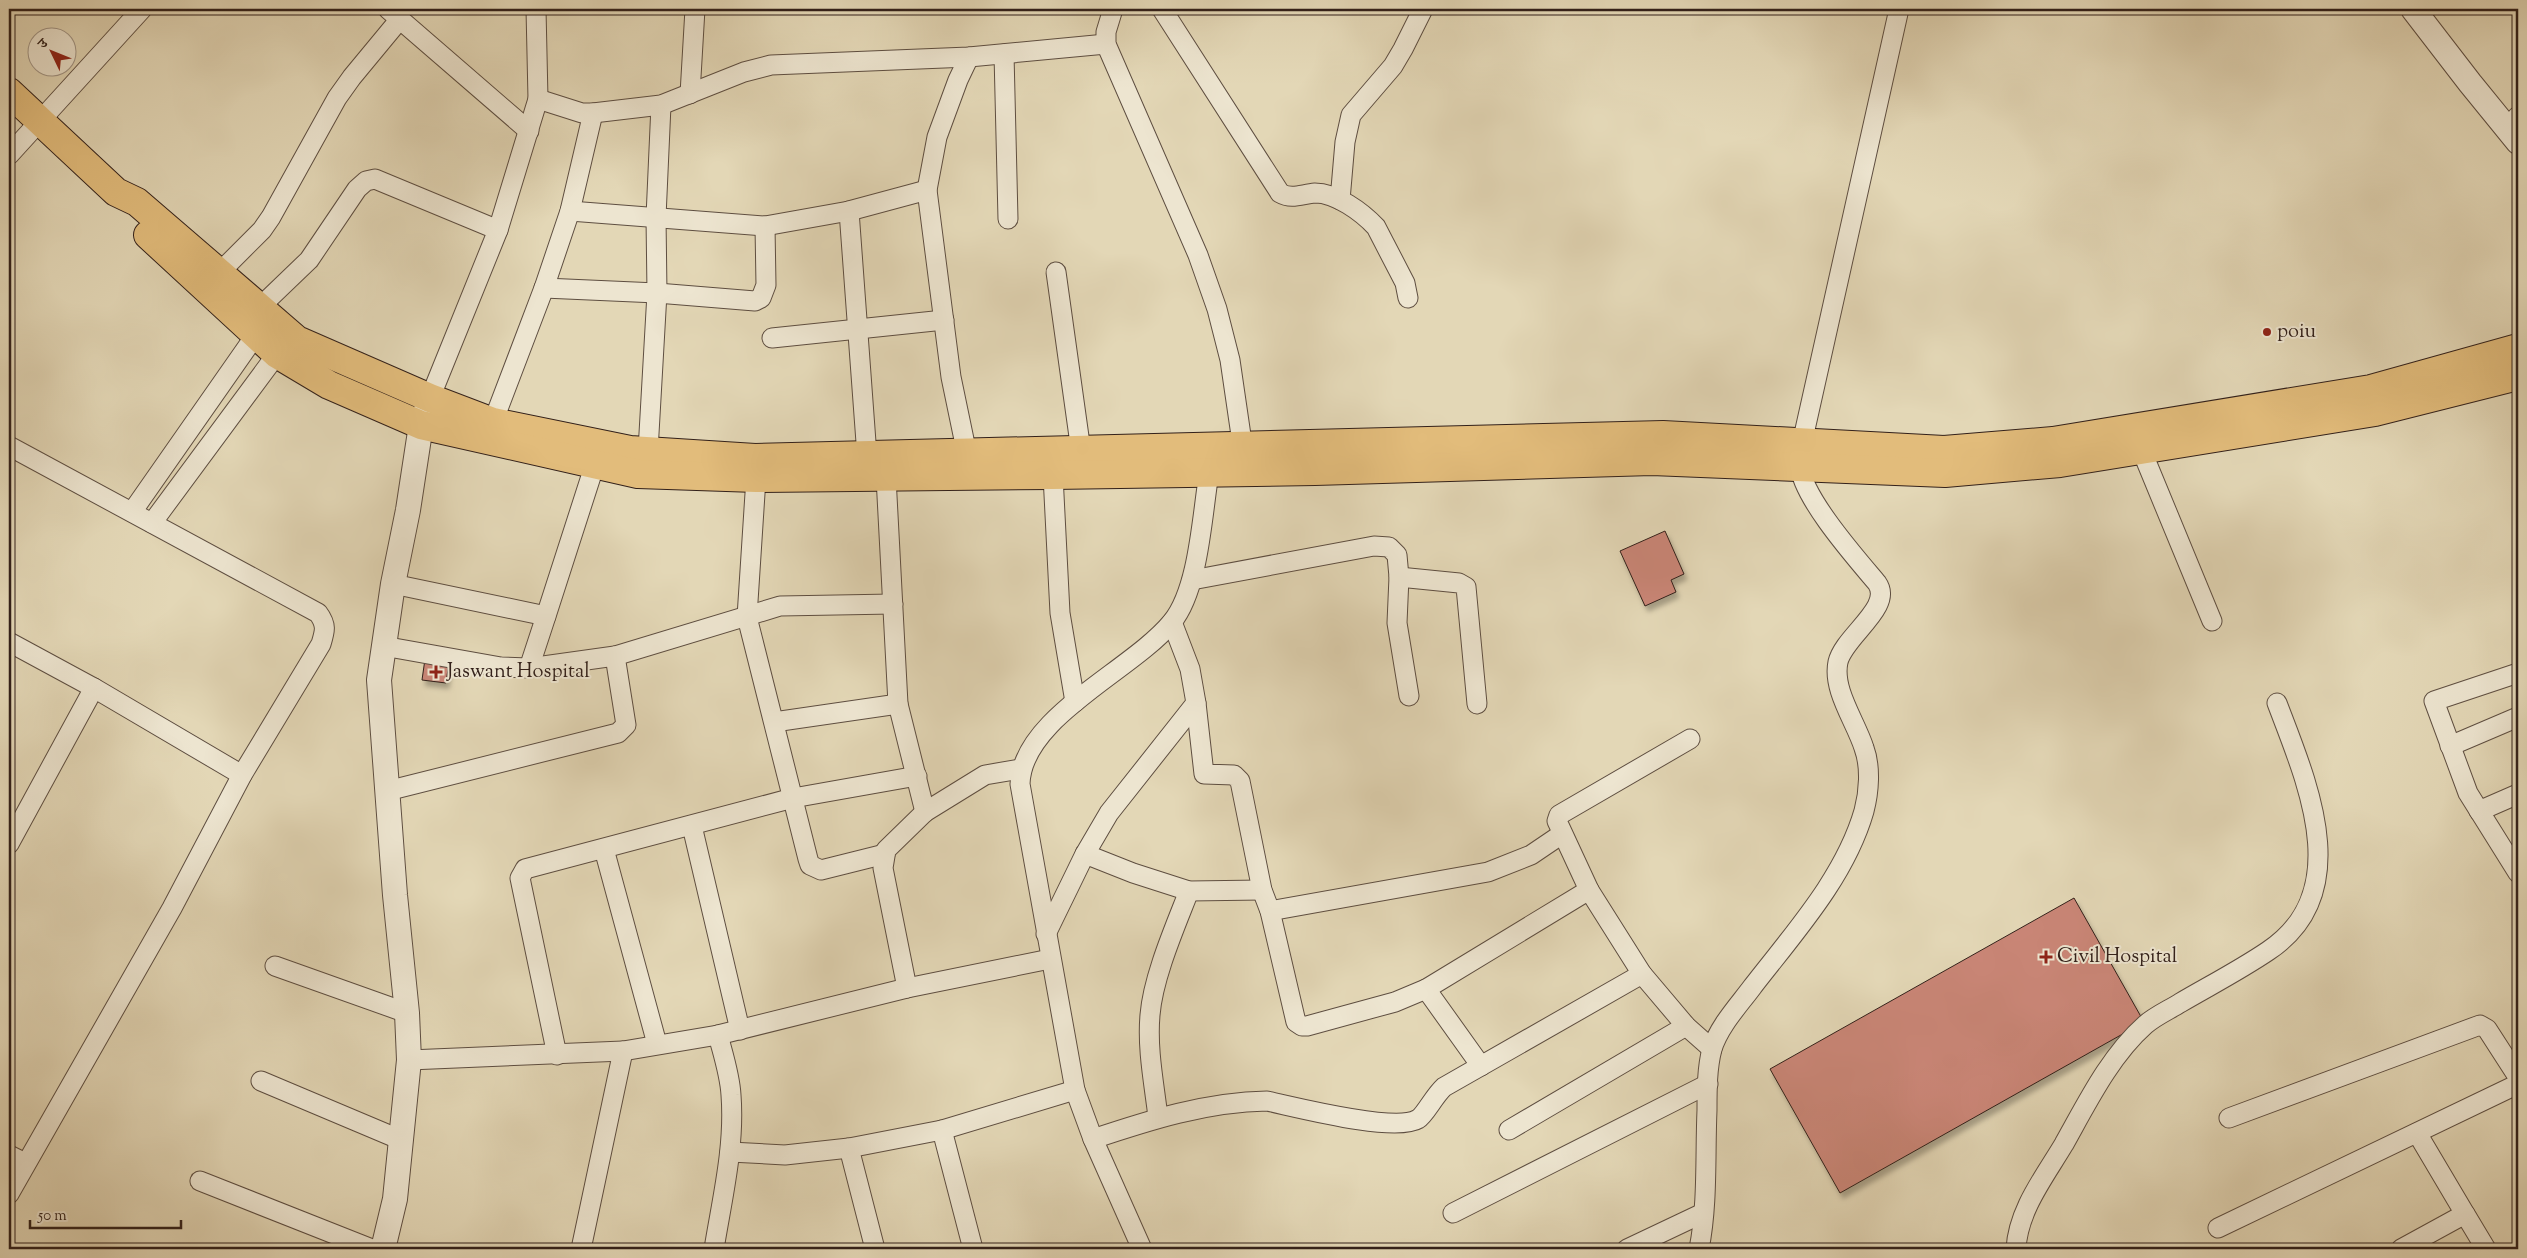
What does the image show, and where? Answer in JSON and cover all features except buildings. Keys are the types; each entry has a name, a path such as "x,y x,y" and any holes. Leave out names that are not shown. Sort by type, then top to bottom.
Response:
{"main road":[{"path":"9,92 116,192 137,202 297,340 430,398 493,422 630,450 755,458 1081,451 1208,460 1652,461 1801,455 1945,473 2050,452 2266,418 2375,412 2518,376"},
{"path":"116,192 128,216 255,336 277,354 329,385 421,425 638,474 756,478 1053,475 1208,460"},
{"path":"2266,418 2518,348"}],"street":[{"path":"9,155 142,9"},
{"path":"384,1249 395,1199 409,1060 407,1013 379,699 383,646 408,510 421,425 430,398 498,230 538,99 536,9"},
{"path":"690,94 695,9"},
{"path":"1113,9 1106,32 1106,44 1198,255 1217,309 1230,360 1244,460"},
{"path":"1162,9 1280,193 1292,198 1317,193 1340,200 1360,212 1376,227 1405,283 1408,298"},
{"path":"1340,200 1351,115 1393,66 1423,9"},
{"path":"1699,1249 1703,1213 1708,1084 1712,1049 1732,1014 1820,898 1851,845 1865,803 1869,779 1865,749 1844,697 1838,676 1838,663 1845,648 1880,603 1882,593 1877,583 1833,530 1808,488 1801,455 1899,9"},
{"path":"2413,9 2514,129"},
{"path":"219,273 266,224 337,98 394,14 529,131"},
{"path":"538,99 582,113 593,113 661,105 744,72 771,65 969,57 1106,44"},
{"path":"1004,54 1008,218"},
{"path":"967,454 951,376 927,190 940,128 969,57"},
{"path":"648,451 657,293 656,217 661,105"},
{"path":"493,422 544,288 570,211 593,113"},
{"path":"260,308 309,260 357,189 366,180 375,179 498,230"},
{"path":"570,211 765,226 849,211 927,190"},
{"path":"849,211 867,456"},
{"path":"544,288 657,293 748,302 761,298 766,286 765,226"},
{"path":"1056,272 1081,451"},
{"path":"772,338 944,320"},
{"path":"132,512 255,336"},
{"path":"152,523 277,354"},
{"path":"2141,438 2212,621"},
{"path":"9,446 318,613 325,622 326,628 321,644 242,775 172,908 17,1159 9,1194"},
{"path":"1142,1249 1093,1139 1075,1090 1020,784 1020,769 1028,751 1038,738 1075,702 1151,642 1172,622 1185,600 1192,580 1208,460"},
{"path":"529,668 594,464"},
{"path":"1053,475 1060,613 1075,702"},
{"path":"886,477 898,704 925,812"},
{"path":"756,478 747,617 808,859 815,869 821,870 884,854"},
{"path":"1192,580 1374,546 1389,547 1397,555 1399,577 1397,623 1409,696"},
{"path":"1399,577 1459,583 1466,587 1477,704"},
{"path":"393,584 546,616"},
{"path":"383,646 501,667 529,668 615,656 747,617 766,609 788,605 893,604"},
{"path":"1172,622 1190,669 1196,703 1202,771 1207,776 1234,775 1239,778 1262,890 1270,911 1296,1022 1302,1026 1395,1002 1426,989 1589,890"},
{"path":"9,642 94,688 242,775"},
{"path":"387,791 618,733 626,725 615,656"},
{"path":"2518,673 2434,701 2468,793 2518,872"},
{"path":"9,844 94,688"},
{"path":"2016,1249 2026,1208 2108,1070 2126,1044 2146,1024 2270,950 2292,931 2308,909 2318,877 2316,824 2308,785 2277,702"},
{"path":"1046,934 1085,854 1109,813 1196,703"},
{"path":"774,722 898,704"},
{"path":"2450,746 2518,716"},
{"path":"1690,739 1564,811 1559,815 1557,821 1589,890 1642,974 1686,1026 1712,1049"},
{"path":"907,988 883,868 884,854 890,845 925,812 984,775 1020,769"},
{"path":"557,1055 520,875 525,869 793,798 917,776"},
{"path":"2479,811 2518,794"},
{"path":"692,826 740,1030"},
{"path":"1270,911 1488,872 1531,855 1562,834"},
{"path":"604,848 657,1044"},
{"path":"1085,854 1189,891 1262,890"},
{"path":"1158,1117 1149,1045 1150,1013 1172,932 1189,891"},
{"path":"409,1060 623,1051 718,1035 907,988 1050,959"},
{"path":"275,966 407,1013"},
{"path":"1093,1139 1158,1117 1214,1105 1267,1101 1385,1124 1405,1123 1422,1117 1432,1098 1444,1087 1642,974"},
{"path":"1426,989 1481,1066"},
{"path":"2229,1118 2480,1025 2487,1029 2518,1077"},
{"path":"1509,1130 1686,1026"},
{"path":"714,1249 730,1152 731,1092 718,1035"},
{"path":"581,1249 623,1051"},
{"path":"262,1081 401,1140"},
{"path":"1453,1214 1708,1084"},
{"path":"2218,1228 2518,1084"},
{"path":"730,1152 784,1156 849,1148 942,1130 1075,1090"},
{"path":"942,1130 972,1249"},
{"path":"2417,1133 2486,1249"},
{"path":"849,1148 875,1249"},
{"path":"200,1181 372,1249"},
{"path":"1627,1249 1703,1213"},
{"path":"2401,1249 2466,1214"}],"place":[{"name":"poiu","path":"2267,332"},
{"name":"Jaswant Hospital","path":"436,672"},
{"name":"Civil Hospital","path":"2046,957"}]}
